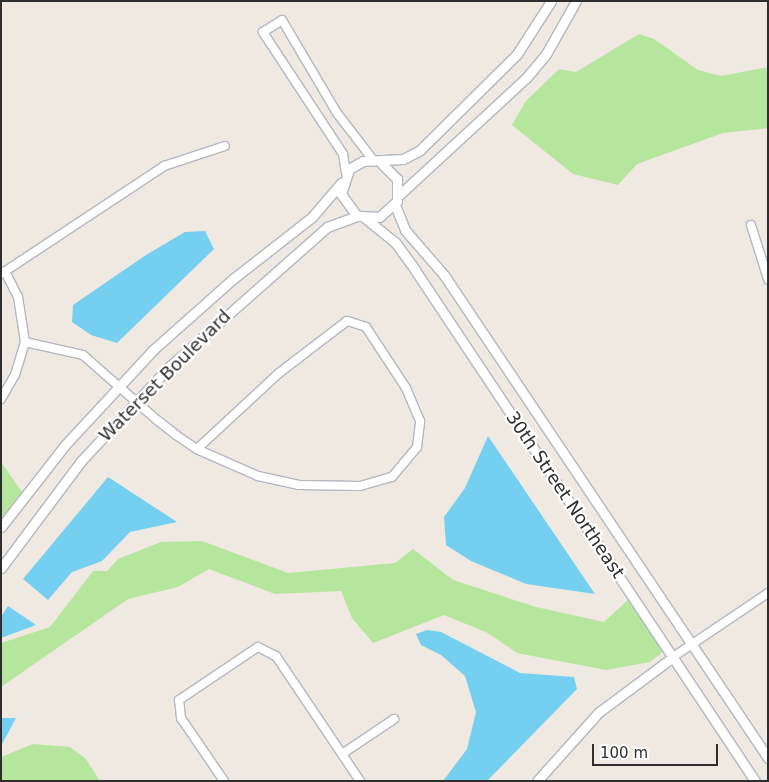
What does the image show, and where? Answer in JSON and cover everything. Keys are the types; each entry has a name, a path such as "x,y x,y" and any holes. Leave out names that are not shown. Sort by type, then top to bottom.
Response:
{"street":[{"path":"551,1 517,54 431,140 409,157 358,163 346,173 341,183 342,200 361,217 380,217 526,78 546,54 576,1"},
{"path":"346,173 344,154 263,32 282,20 337,113 378,162 397,179 396,200"},
{"path":"1,399 15,375 25,342 18,297 3,273 164,166 225,146"},
{"name":"Waterset Boulevard","path":"1,527 120,384 210,297 312,218 341,183"},
{"name":"30th Street Northeast","path":"396,200 405,230 444,275 768,758"},
{"name":"30th Street Northeast","path":"361,217 395,242 415,270 755,781"},
{"name":"Waterset Boulevard","path":"1,568 81,461 136,400 193,343 328,226 361,217"},
{"path":"751,224 768,279"},
{"path":"25,342 83,355 197,449 258,476 299,485 360,486 381,482 401,471 417,447 420,421 406,388 366,327 347,321 279,372 197,449"},
{"path":"537,781 599,712 673,657 768,593"},
{"path":"224,781 181,718 179,700 258,647 276,656 360,781"},
{"path":"342,754 394,719"}],"green space":[{"path":"639,34 654,39 698,70 721,76 768,67 768,128 723,133 637,164 618,185 573,174 512,125 526,101 559,69 576,72"},
{"path":"1,462 22,492 1,519"},
{"path":"202,541 288,573 395,563 413,549 453,580 536,607 604,622 629,599 664,651 650,662 606,670 517,653 488,633 444,615 373,643 352,618 341,591 275,594 209,569 178,587 128,599 1,687 1,643 50,627 93,571 107,571 118,559 161,542"},
{"path":"33,744 70,747 86,759 100,781 1,781 1,757"}],"water":[{"path":"205,231 214,249 117,343 91,335 72,322 73,305 146,255 185,232"},
{"path":"488,436 595,594 526,584 471,561 446,545 444,517 465,488"},
{"path":"108,477 177,522 130,532 102,561 72,572 48,600 23,579"},
{"path":"8,606 36,625 1,638 1,617"},
{"path":"427,630 441,632 520,673 574,677 577,689 487,781 443,781 467,749 476,712 465,676 441,655 421,645 416,634"},
{"path":"1,718 16,718 1,746"}]}
